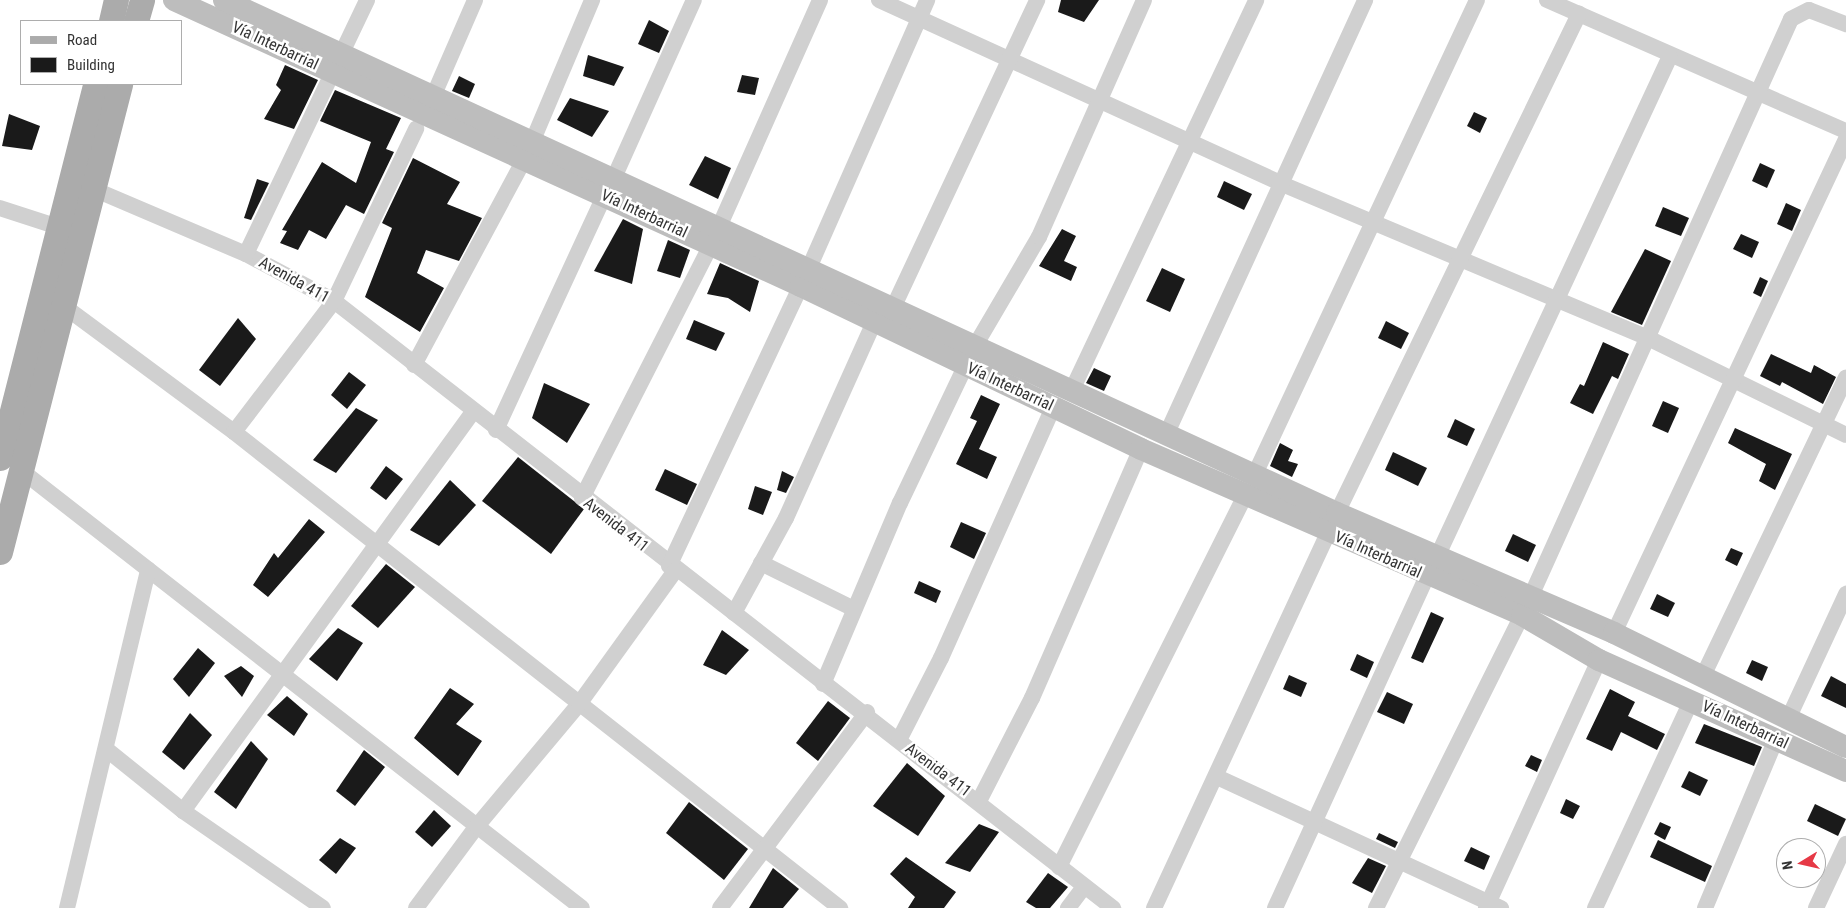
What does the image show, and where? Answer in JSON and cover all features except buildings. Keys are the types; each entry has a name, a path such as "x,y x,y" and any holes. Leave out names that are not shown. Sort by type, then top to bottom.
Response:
{"main road":[{"path":"111,20 116,0"},
{"path":"136,20 142,0"},
{"name":"Vía Interbarrial","path":"174,0 432,99 608,188 805,277 892,308 1168,433 1251,483 1334,523 1427,576 1614,633 1789,717 1846,747"},
{"name":"Vía Interbarrial","path":"224,0 253,6 337,63 529,149"},
{"path":"0,458 95,85"},
{"path":"0,552 22,471 61,304 120,85"},
{"name":"Vía Interbarrial","path":"805,277 874,322 965,367 1141,449 1251,483"},
{"name":"Vía Interbarrial","path":"1334,523 1438,555 1527,606 1599,660 1846,772"}],"street":[{"path":"246,254 367,0"},
{"path":"432,99 475,0"},
{"path":"414,364 529,149 592,0"},
{"path":"496,430 694,0"},
{"path":"582,498 715,236 820,0"},
{"path":"879,0 1282,184 1372,218 1556,302 1648,338 1825,422 1846,435"},
{"path":"416,908 477,826 579,704 672,568 805,277 927,0"},
{"path":"892,308 1037,0"},
{"path":"823,684 854,609 965,367 975,346 1039,238 1144,0"},
{"path":"1072,390 1191,142 1256,0"},
{"path":"1168,433 1365,0"},
{"path":"1059,867 1251,483 1372,218 1476,0"},
{"path":"1547,0 1670,56 1846,131"},
{"path":"1376,908 1398,860 1527,606 1760,93 1791,19 1799,12 1809,10 1846,24"},
{"path":"1154,908 1459,259 1579,14"},
{"path":"1438,555 1670,56"},
{"path":"234,432 334,300 416,129"},
{"path":"1614,633 1736,379 1846,139"},
{"name":"Avenida 411","path":"91,188 246,254 334,300 582,498 672,568 734,613 823,684 867,712 898,740 1113,908"},
{"path":"0,208 58,227"},
{"path":"61,304 234,432 380,544 579,704 764,845 840,908"},
{"path":"734,613 786,518 874,322"},
{"path":"1703,676 1846,378"},
{"path":"898,740 941,658 1053,408"},
{"path":"183,811 380,544 473,412"},
{"path":"978,801 1032,698 1141,449"},
{"path":"22,471 582,908"},
{"path":"762,563 854,609"},
{"path":"68,908 148,570"},
{"path":"1275,908 1317,824 1427,576"},
{"path":"1789,717 1846,594"},
{"path":"1217,777 1398,860 1492,906 1599,660"},
{"path":"1594,908 1691,701"},
{"path":"720,908 764,845 867,712"},
{"path":"1705,908 1776,739"},
{"path":"106,749 183,811 323,908"},
{"path":"1816,908 1840,872 1846,844"},
{"path":"1068,908 1084,887"}]}
